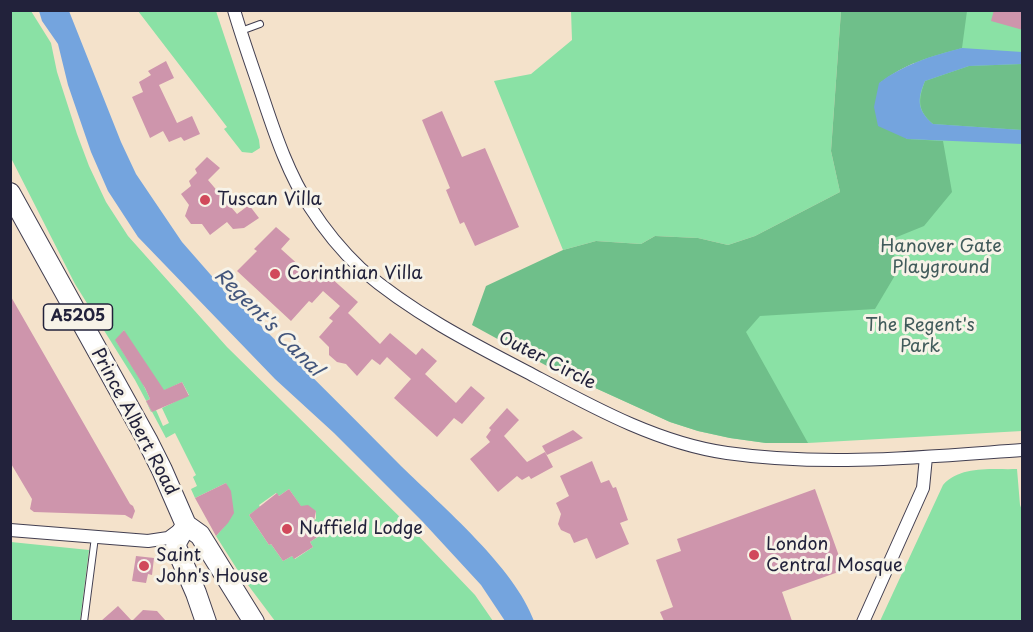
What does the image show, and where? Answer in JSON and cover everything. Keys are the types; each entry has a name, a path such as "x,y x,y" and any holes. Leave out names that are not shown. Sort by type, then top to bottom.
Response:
{"main road":[{"name":"Prince Albert Road","path":"10,194 147,440 186,525 200,535 254,621"},
{"path":"186,525 176,547 206,621"}],"street":[{"name":"Outer Circle","path":"234,10 283,154 309,207 359,267 392,294 447,330 592,405 663,436 699,448 765,458 796,460 926,458 1023,451"},
{"path":"863,621 923,488 926,458"},
{"path":"10,530 148,541 168,538 186,525"}],"lane":[{"path":"240,31 260,24"},
{"path":"84,621 95,536"}],"green space":[{"path":"11,11 31,11 51,43 57,72 89,166 106,202 128,236 227,347 410,527 475,595 493,621 275,621 242,577 216,536 227,523 231,512 226,483 195,498 191,489 197,486 193,477 196,475 175,433 166,438 152,412 156,410 163,426 169,423 162,408 189,395 182,382 157,394 143,384 150,399 146,401 75,284 11,158","holes":["124,330 142,382 116,341","289,489 302,508 316,511 316,519 310,522 319,536 310,542 313,547 295,559 292,556 283,561 249,515 276,493 279,496"]},
{"path":"138,11 216,11 260,148 252,153 242,152 224,129 227,127"},
{"path":"571,11 841,11 831,151 840,192 755,236 728,245 698,238 655,236 641,244 596,241 563,250 494,81 531,74 572,40"},
{"path":"841,11 967,11 962,48 908,66 879,84 907,139 943,141 952,192 924,226 887,241 900,267 875,309 760,316 746,332 808,443 766,443 730,438 670,422 547,366 472,325 486,286 563,250 596,241 641,244 655,236 698,238 728,245 755,236 840,192 831,151"},
{"name":"The Regent's Park","path":"919,11 1022,11 1022,431 808,443 766,443 698,431 670,422 547,366 809,261 907,139"},
{"path":"1022,64 1022,130 933,124 924,114 920,99 925,81 969,66"},
{"path":"1017,469 1022,510 1022,621 880,621 943,485 950,479 968,471"},
{"path":"11,542 89,550 80,621 11,621"}],"water":[{"path":"39,11 69,11 136,174 182,242 217,282 476,539 511,580 525,601 534,621 505,621 481,585 422,521 334,433 275,379 138,237 108,191 91,152 68,85 58,44 42,21"},
{"path":"962,48 1022,52 1022,64 969,66 925,81 920,99 924,114 933,124 1022,130 1022,144 907,139 878,126 874,107 879,83 918,61"}],"building":[{"path":"994,10 1023,10 1023,30 991,21"},
{"path":"166,61 174,78 159,85 177,123 192,116 200,134 184,141 181,137 169,142 163,131 150,138 132,97 143,92 139,82 151,75 148,71"},
{"path":"442,111 462,157 485,148 519,227 475,246 464,222 460,224 446,190 450,188 422,120"},
{"name":"Tuscan Villa","path":"207,157 220,168 208,180 237,214 249,205 259,218 244,228 233,229 227,222 210,235 202,224 191,224 185,216 189,205 181,194 191,186 189,181 197,173 195,169"},
{"path":"276,227 290,239 281,249 313,278 321,269 358,302 348,313 380,344 390,333 416,355 422,348 437,361 425,374 456,403 471,386 485,398 462,424 454,418 437,437 394,398 411,379 387,357 380,365 372,359 357,376 346,364 337,362 329,355 329,347 319,337 333,321 329,318 340,306 323,291 312,303 309,301 291,321 237,271 257,251 254,249"},
{"path":"10,295 133,506 135,511 132,519 125,515 34,512 30,509 32,499 10,462"},
{"path":"124,330 164,390 182,382 189,396 152,412 146,401 150,399 145,388 115,340"},
{"path":"507,408 519,420 504,436 527,462 545,452 553,467 531,479 529,476 522,480 517,476 498,492 470,459 490,442 486,437 491,430 489,428"},
{"path":"573,430 583,438 547,455 542,446"},
{"path":"592,461 601,483 609,480 613,488 616,487 628,520 620,523 629,544 596,559 587,538 574,543 570,534 561,530 558,524 561,514 556,503 569,496 560,476"},
{"path":"226,483 231,491 234,513 216,536 195,498"},
{"name":"Nuffield Lodge","path":"289,489 301,506 308,505 316,511 313,526 319,536 310,542 313,547 294,559 292,556 283,561 249,515 277,493 279,496"},
{"name":"London Central Mosque","path":"815,489 844,570 782,592 792,621 664,621 660,612 673,607 656,560 681,551 677,539"},
{"name":"Saint John's House","path":"136,556 154,558 152,575 148,574 146,583 132,581"},
{"path":"118,606 132,621 101,621"},
{"path":"143,610 157,611 166,621 132,621"}],"place":[{"name":"Tuscan Villa","path":"205,200"},
{"name":"Corinthian Villa","path":"275,274"},
{"name":"Nuffield Lodge","path":"287,529"},
{"name":"London Central Mosque","path":"754,555"},
{"name":"Saint John's House","path":"144,566"}],"park label":[{"name":"Hanover Gate Playground","path":"941,257"}],"water label":[{"name":"Regent's Canal","path":"268,323"}]}
